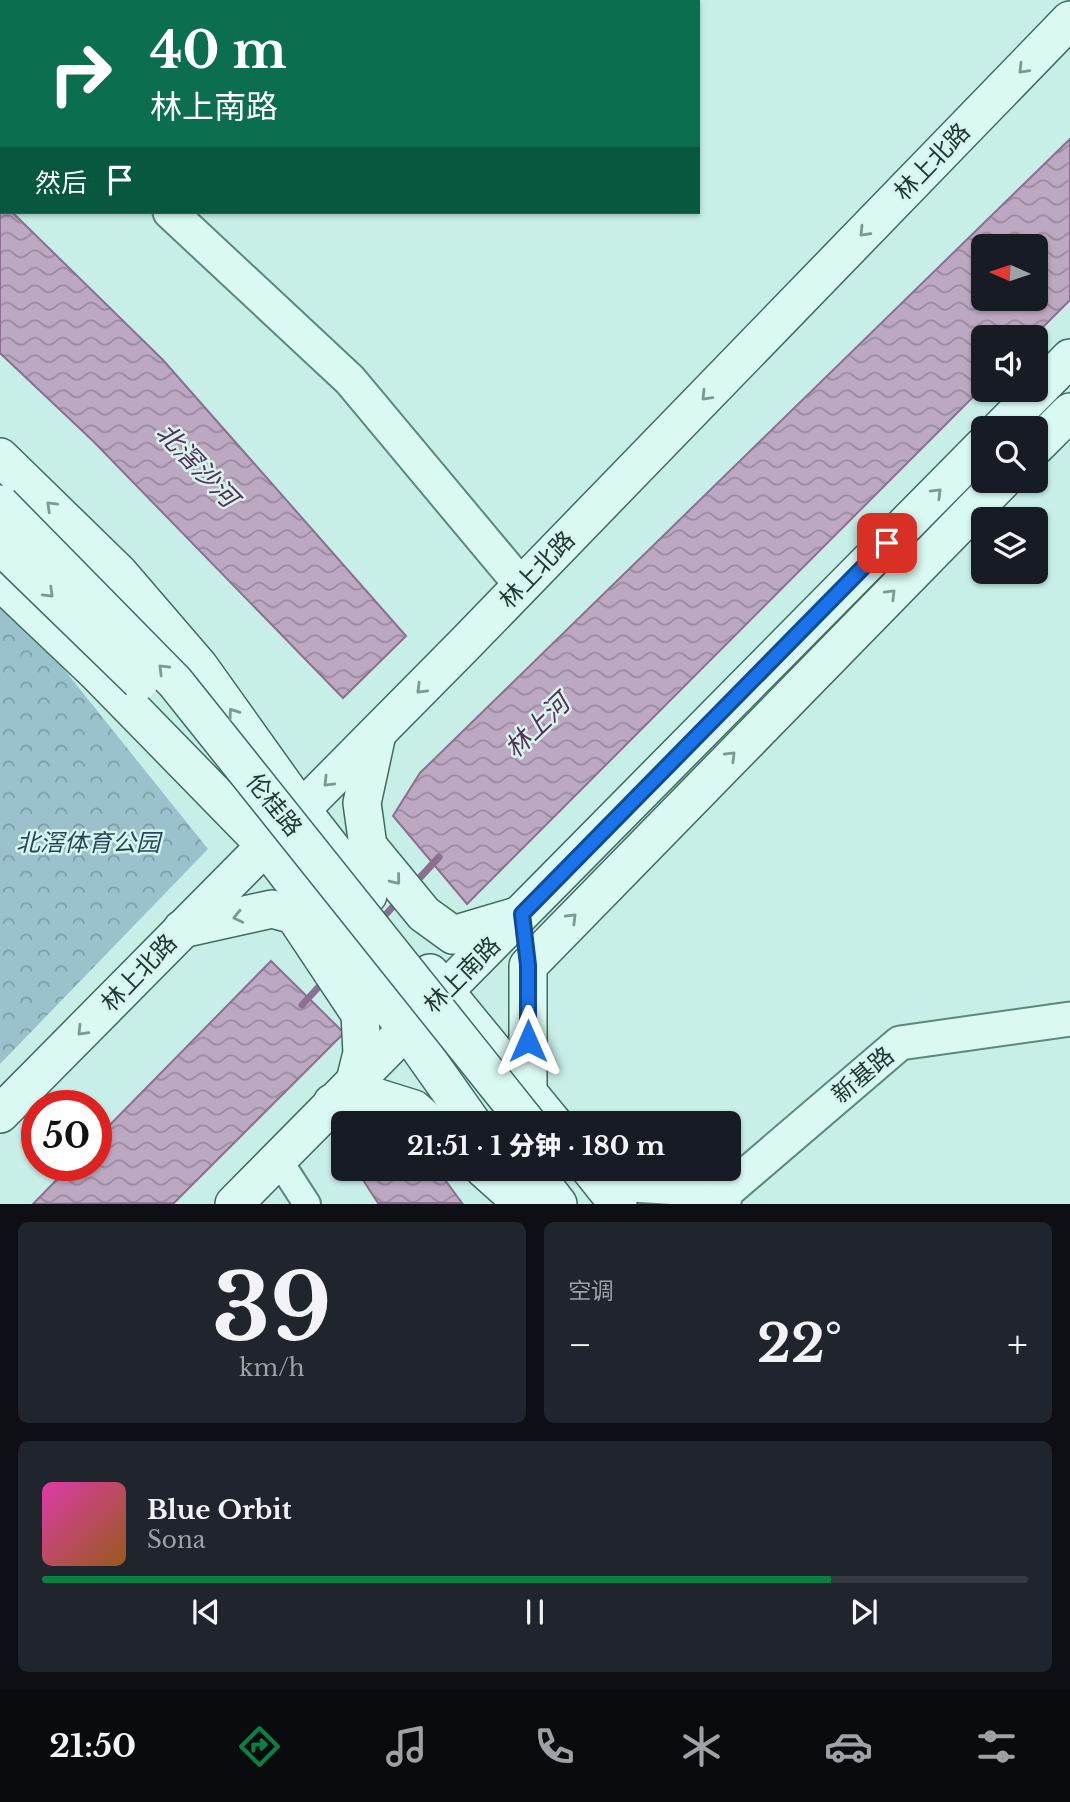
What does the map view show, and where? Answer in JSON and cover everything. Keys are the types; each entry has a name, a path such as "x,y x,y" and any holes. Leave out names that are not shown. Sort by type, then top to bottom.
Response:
{"main road":[{"name":"林上北路","path":"0,1114 522,586 1070,20"},
{"path":"1013,416 1070,358"},
{"path":"1048,434 1070,412"},
{"path":"0,457 119,573 199,666 301,809 446,992 528,1108"},
{"name":"林上南路","path":"234,1203 446,992 971,458"},
{"path":"528,965 990,493"},
{"name":"伦桂路","path":"0,504 175,682 528,1108"},
{"name":"伦桂路","path":"0,545 164,705 485,1111"},
{"path":"0,581 97,673 265,845 368,1004 362,1053 340,1096"},
{"path":"377,734 362,803 368,846 424,914 453,935 522,914 528,965 528,1108"},
{"path":"182,929 272,909 294,915 368,1004 407,1029 464,1111"},
{"path":"340,1096 366,1094 416,1111"},
{"path":"267,1203 278,1159"},
{"path":"498,1181 523,1203"},
{"path":"514,1181 530,1203"},
{"path":"541,1181 558,1203"},
{"path":"585,1181 600,1190"}],"street":[{"path":"172,214 350,380 522,586"},
{"name":"新基路","path":"600,1190 725,1197 901,1043 1070,1019"},
{"path":"278,1159 307,1203"}],"green space":[{"name":"北滘体育公园","path":"0,598 18,612 208,849 0,1064"}],"water":[{"path":"1070,139 1070,300 1045,325 971,325 971,399 467,904 393,816 420,773 971,236 971,312 1048,312 1048,234 973,234"},
{"name":"北滘沙河","path":"0,214 14,214 163,360 406,636 343,698 93,441 0,353"},
{"path":"271,961 344,1033 174,1203 33,1204 55,1181 112,1181 112,1123"},
{"path":"364,1181 446,1181 462,1203 378,1203"}],"waterway":[{"name":"林上河","path":"414,884 439,857"},
{"name":"林上河","path":"378,923 399,900"},
{"name":"林上河","path":"302,1005 325,980"}],"route":[{"path":"528,1041 528,965 522,914 887,543"}]}
